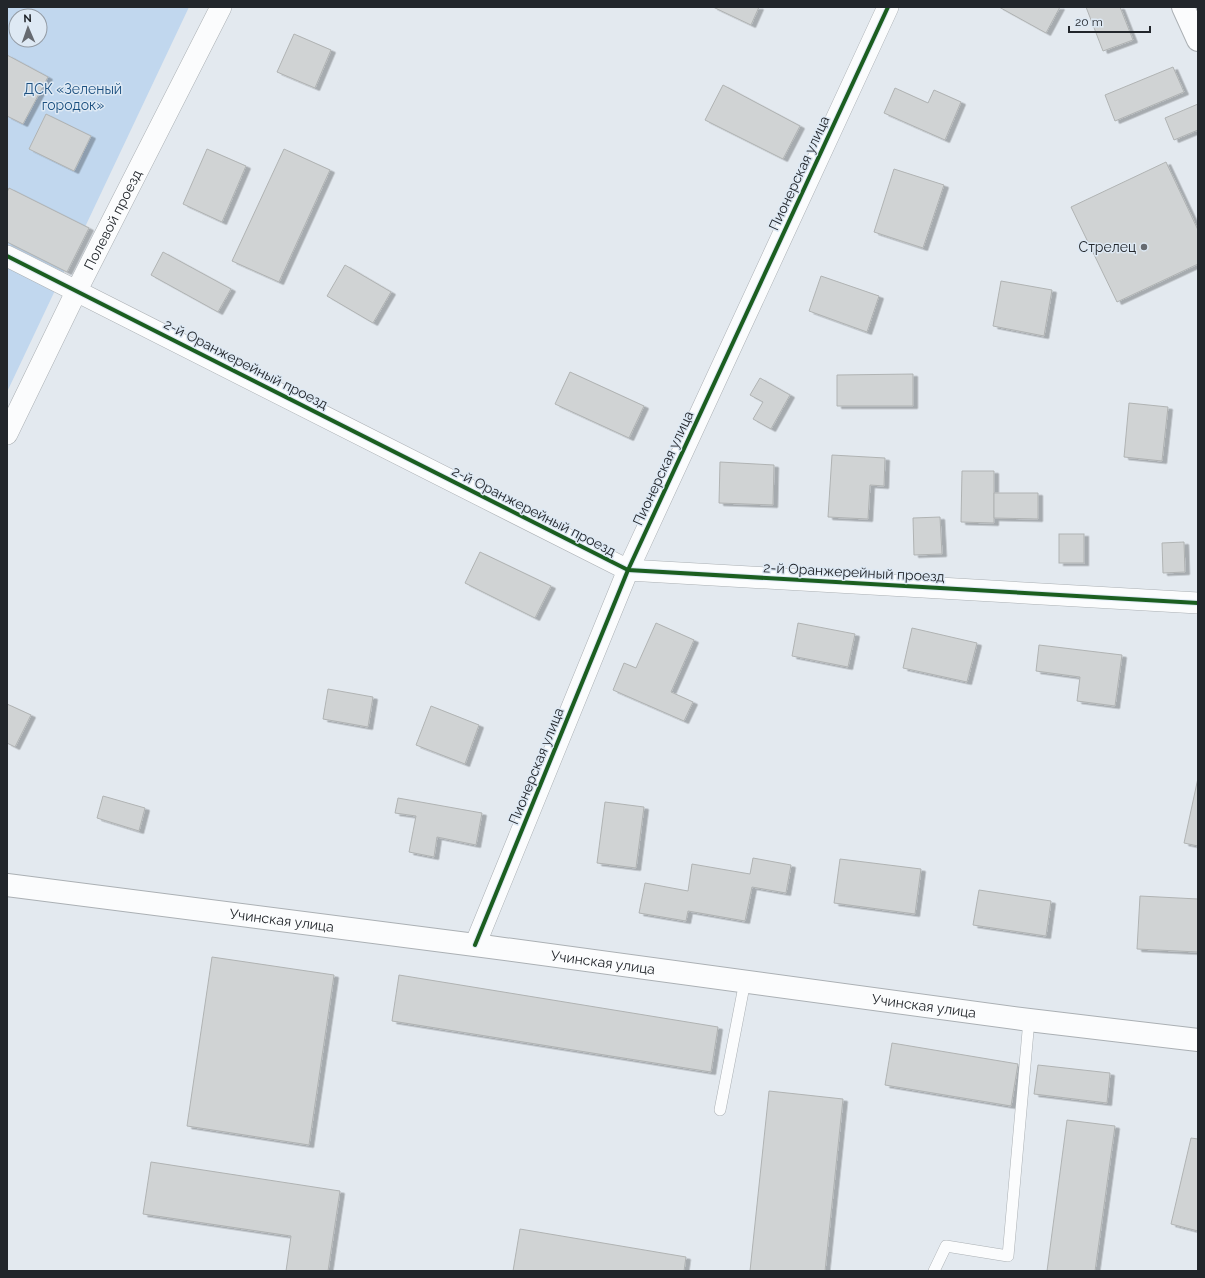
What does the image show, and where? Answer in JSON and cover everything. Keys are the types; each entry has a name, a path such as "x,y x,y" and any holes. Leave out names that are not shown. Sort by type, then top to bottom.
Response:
{"main road":[{"path":"1183,7 1198,40"},
{"name":"Учинская улица","path":"7,885 475,945 1029,1020 1198,1040"}],"street":[{"name":"Полевой проезд","path":"7,434 77,290 222,7"},
{"name":"Пионерская улица","path":"475,945 628,570 888,7"},
{"name":"2-й Оранжерейный проезд","path":"7,256 77,290 628,570 1198,603"}],"lane":[{"path":"720,1110 745,981"},
{"path":"934,1271 946,1246 1008,1256 1029,1020"}],"green space":[{"name":"ДСК «Зеленый городок»","path":"7,7 189,7 7,392"}],"building":[{"path":"713,7 759,7 751,25"},
{"path":"999,7 1060,7 1046,33"},
{"path":"1086,7 1120,7 1133,40 1103,51"},
{"path":"294,34 331,50 315,88 277,72"},
{"path":"7,55 48,77 23,124 7,116"},
{"path":"1173,67 1184,92 1115,121 1105,95"},
{"path":"723,85 800,126 783,159 705,120"},
{"path":"895,88 928,103 934,90 961,102 945,140 884,113"},
{"path":"1198,104 1198,130 1174,140 1165,118"},
{"path":"46,114 91,136 74,171 29,149"},
{"path":"207,149 246,166 222,222 183,204"},
{"path":"284,149 330,170 279,282 232,261"},
{"name":"Стрелец","path":"1166,162 1198,230 1198,264 1117,302 1071,207"},
{"path":"894,169 944,185 923,248 874,232"},
{"path":"9,188 89,228 67,272 7,242 7,192"},
{"path":"163,252 231,289 218,312 151,275"},
{"path":"345,265 391,292 373,323 327,296"},
{"path":"821,276 879,296 867,332 809,311"},
{"path":"1001,281 1052,290 1044,336 993,326"},
{"path":"570,372 644,406 629,438 555,404"},
{"path":"913,374 913,406 837,406 837,375"},
{"path":"760,378 790,395 771,429 753,419 763,402 750,395"},
{"path":"1129,403 1168,407 1162,461 1124,457"},
{"path":"832,455 885,458 884,486 870,485 868,519 828,517"},
{"path":"720,462 774,465 773,505 719,503"},
{"path":"962,471 994,471 994,523 961,522"},
{"path":"994,493 1038,493 1038,519 994,518"},
{"path":"940,517 942,554 914,555 913,518"},
{"path":"1059,534 1084,534 1084,563 1059,563"},
{"path":"1184,542 1185,572 1163,573 1162,543"},
{"path":"480,552 551,586 535,618 465,583"},
{"path":"656,623 694,640 671,692 693,702 684,721 613,690 624,663 636,668"},
{"path":"798,623 855,634 848,667 792,656"},
{"path":"912,628 977,643 967,682 903,668"},
{"path":"1039,645 1122,655 1115,706 1077,701 1080,677 1036,671"},
{"path":"328,689 373,697 368,727 323,719"},
{"path":"7,704 31,715 15,747 7,743"},
{"path":"431,706 479,725 465,764 416,745"},
{"path":"1198,778 1198,846 1184,843"},
{"path":"103,796 145,808 139,831 97,818"},
{"path":"398,798 482,813 476,845 437,837 434,857 409,852 416,816 395,813"},
{"path":"605,802 644,807 636,868 597,863"},
{"path":"753,858 791,865 786,893 752,887 745,921 688,911 686,921 639,913 645,883 688,891 692,864 750,874"},
{"path":"840,859 921,869 915,914 834,903"},
{"path":"979,890 1051,901 1046,936 973,925"},
{"path":"1140,896 1198,899 1198,952 1137,949"},
{"path":"212,957 334,975 309,1145 187,1126"},
{"path":"399,975 718,1027 711,1072 392,1021"},
{"path":"892,1043 1018,1064 1011,1106 885,1085"},
{"path":"1038,1065 1110,1073 1107,1103 1034,1094"},
{"path":"769,1091 843,1099 825,1271 750,1271"},
{"path":"1067,1120 1115,1126 1095,1271 1047,1271"},
{"path":"1191,1138 1198,1139 1198,1231 1171,1224"},
{"path":"151,1162 340,1191 328,1271 286,1271 291,1236 143,1214"},
{"path":"520,1229 686,1257 684,1271 513,1271"}],"cycle path":[{"path":"475,945 628,570 888,7"},
{"path":"7,256 628,570 1198,603"}],"place":[{"name":"Стрелец","path":"1144,247"}]}
